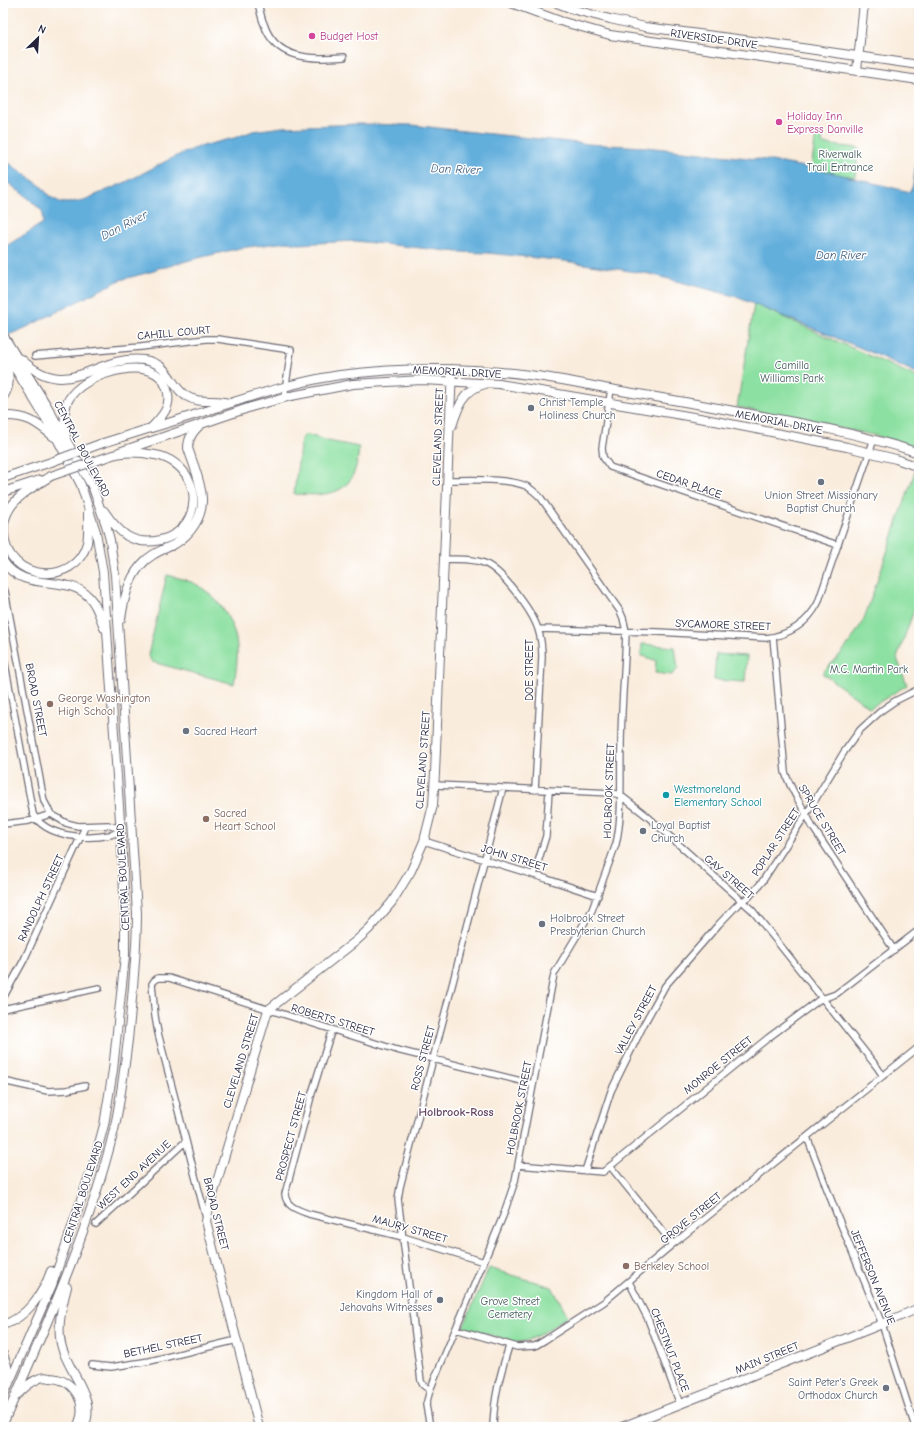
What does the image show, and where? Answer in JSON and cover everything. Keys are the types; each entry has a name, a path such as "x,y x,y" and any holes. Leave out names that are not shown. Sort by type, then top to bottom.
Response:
{"main road":[{"name":"RIVERSIDE DRIVE","path":"511,3 560,21 610,35 919,80"},
{"name":"RIVERSIDE DRIVE","path":"557,3 575,10 645,27 919,65"},
{"path":"857,70 864,3"},
{"name":"CENTRAL BOULEVARD","path":"3,334 62,440 88,504 100,552 103,572 121,829 126,933 113,1070 104,1125 95,1158 52,1285 5,1393"},
{"name":"CENTRAL BOULEVARD","path":"3,349 93,488 106,524 113,559 137,913 136,956 120,1101 109,1149 79,1241 54,1308 3,1424"},
{"path":"15,354 45,376 59,379 78,376 127,360 145,361 159,366 165,371 177,388 187,397 202,402 228,402"},
{"path":"3,355 9,375 8,388 3,397"},
{"path":"3,416 27,418 62,440 66,409 71,396 81,385 98,377 135,368 150,371 160,377 164,382 168,395 167,407 164,413 151,428"},
{"name":"MEMORIAL DRIVE","path":"3,478 228,402 286,386 364,372 405,369 452,369 528,375 724,409 874,439 919,453"},
{"name":"CLEVELAND STREET","path":"206,1221 268,1010 356,941 369,929 392,902 402,887 411,871 424,841 429,824 435,785 452,369"},
{"name":"MEMORIAL DRIVE","path":"3,492 201,424 284,398 324,389 373,382 409,380 490,383 609,402 712,420 870,452 919,467"},
{"path":"449,434 459,405 463,399 475,388 490,383"},
{"path":"118,631 126,592 134,573 146,560 181,540 197,521 201,511 202,498 198,478 188,448 188,442 201,424"},
{"path":"99,504 110,519 127,536 144,541 159,540 174,534 184,526 190,515 194,499 191,485 185,473 175,462 161,456 149,454 110,455"},
{"path":"50,476 14,502 6,515 3,530 4,538 9,553 18,564 30,571 43,574 63,570 74,563 84,551 87,543 88,504"},
{"path":"3,561 11,570 23,578 35,582 70,586 85,593 98,610 108,639"},
{"path":"3,1325 22,1314 42,1291 50,1275 69,1224 75,1218"},
{"name":"BROAD STREET","path":"206,1221 259,1427"},
{"path":"79,1241 62,1309 60,1332 64,1353 83,1391 87,1403 87,1417 84,1427"},
{"name":"MAIN STREET","path":"622,1427 919,1308"},
{"path":"3,1354 8,1366 5,1393"},
{"path":"14,1399 22,1389 39,1378 55,1378 64,1380 73,1388 81,1404 82,1416 77,1427"}],"street":[{"path":"258,3 267,32 278,46 286,52 303,57 344,57"},
{"name":"CAHILL COURT","path":"35,356 141,347 206,339 218,339 291,350 284,398"},
{"name":"CEDAR PLACE","path":"611,389 602,448 603,457 610,467 838,545"},
{"name":"SYCAMORE STREET","path":"538,628 766,638 782,635 800,626 813,612 818,603 874,439"},
{"name":"HOLBROOK STREET","path":"430,1390 510,1199 518,1166 554,974 592,910 616,844 618,836 620,795 626,631 624,618 620,611 541,498 535,492 528,487 511,482 447,480"},
{"name":"DOE STREET","path":"444,560 476,561 489,565 519,598 532,615 538,628 542,646 542,657 535,790"},
{"name":"BROAD STREET","path":"3,589 5,591 44,801 50,814"},
{"name":"SPRUCE STREET","path":"772,637 785,772 792,790 807,813 812,826 894,950"},
{"path":"3,653 33,814 36,819 52,830 66,835 80,837 111,835 121,829"},
{"name":"POPLAR STREET","path":"742,901 749,897 768,873 844,752 860,730 882,710 919,690"},
{"path":"435,785 612,793 620,795"},
{"name":"ROSS STREET","path":"430,1390 423,1385 421,1381 398,1199 503,788"},
{"path":"534,875 546,836 549,791"},
{"name":"GAY STREET","path":"620,795 647,816 752,910 878,1067 883,1076"},
{"path":"3,824 36,819 50,814 66,823 85,827 108,824 121,829"},
{"name":"RANDOLPH STREET","path":"3,998 24,960 85,827"},
{"name":"JOHN STREET","path":"424,841 598,896"},
{"name":"VALLEY STREET","path":"585,1171 611,1091 659,995 679,969 730,912 742,901"},
{"name":"MONROE STREET","path":"518,1166 603,1172 753,1050 822,998 836,994 919,930"},
{"name":"ROBERTS STREET","path":"154,1005 152,984 156,979 169,978 397,1050 533,1084"},
{"path":"3,1009 98,988"},
{"name":"BROAD STREET","path":"154,1005 158,1033 206,1221"},
{"name":"PROSPECT STREET","path":"330,1219 296,1210 287,1202 285,1194 312,1093 332,1029"},
{"name":"GROVE STREET","path":"456,1329 509,1346 526,1348 534,1346 604,1302 673,1244 919,1047"},
{"path":"3,1081 48,1091 67,1090 85,1086"},
{"name":"JEFFERSON AVENUE","path":"807,1137 831,1201 882,1324 915,1427"},
{"name":"WEST END AVENUE","path":"96,1224 186,1141"},
{"path":"610,1166 673,1244"},
{"name":"MAURY STREET","path":"330,1219 403,1237 484,1262"},
{"name":"CHESTNUT PLACE","path":"629,1282 648,1319 680,1404"},
{"name":"BETHEL STREET","path":"92,1365 111,1367 150,1361 237,1340"},
{"path":"493,1427 493,1410 496,1390 509,1346"},
{"path":"430,1390 426,1405 430,1427"},
{"path":"644,1418 646,1427"}],"green space":[{"name":"Riverwalk Trail Entrance","path":"816,133 823,135 822,144 859,148 855,177 811,171"},
{"name":"Camilla Williams Park","path":"754,304 919,378 919,448 873,435 737,407"},
{"path":"306,434 328,441 359,447 357,462 353,474 348,483 341,489 332,493 308,495 294,494 301,439"},
{"name":"M.C. Martin Park","path":"915,471 919,472 919,596 897,658 907,685 870,708 822,673 845,648 864,619"},
{"path":"167,575 191,582 200,587 216,600 228,617 237,647 234,684 152,662 148,655"},
{"path":"642,644 675,647 678,669 672,675 655,673 656,660 647,659 647,657 641,656"},
{"path":"716,654 747,656 745,682 714,680"},
{"name":"Grove Street Cemetery","path":"489,1268 552,1287 568,1316 542,1334 520,1342 513,1342 463,1327"}],"water":[{"name":"Dan River","path":"359,124 412,125 588,144 646,147 766,160 826,171 910,192 913,185 919,140 919,374 868,351 734,296 650,274 557,260 487,253 458,252 355,241 298,244 287,242 240,248 158,268 154,271 120,280 21,330 3,337 3,248 43,223 43,214 42,211 28,198 3,179 3,159 41,186 50,197 60,202 67,203 84,200 126,182 174,157 198,147 234,138 253,131 282,127"}],"waterway":[{"path":"915,3 919,17"}],"place":[{"name":"Budget Host","path":"312,36"},
{"name":"Holiday Inn Express Danville","path":"779,122"},
{"name":"Christ Temple Holiness Church","path":"531,408"},
{"name":"Union Street Missionary Baptist Church","path":"821,482"},
{"name":"George Washington High School","path":"50,704"},
{"name":"Sacred Heart","path":"186,731"},
{"name":"Westmoreland Elementary School","path":"666,795"},
{"name":"Sacred Heart School","path":"206,819"},
{"name":"Loyal Baptist Church","path":"643,831"},
{"name":"Holbrook Street Presbyterian Church","path":"542,924"},
{"name":"Berkeley School","path":"626,1266"},
{"name":"Kingdom Hall of Jehovahs Witnesses","path":"440,1300"},
{"name":"Saint Peter's Greek Orthodox Church","path":"886,1388"}],"district":[{"name":"Holbrook-Ross","path":"456,1112"}]}
